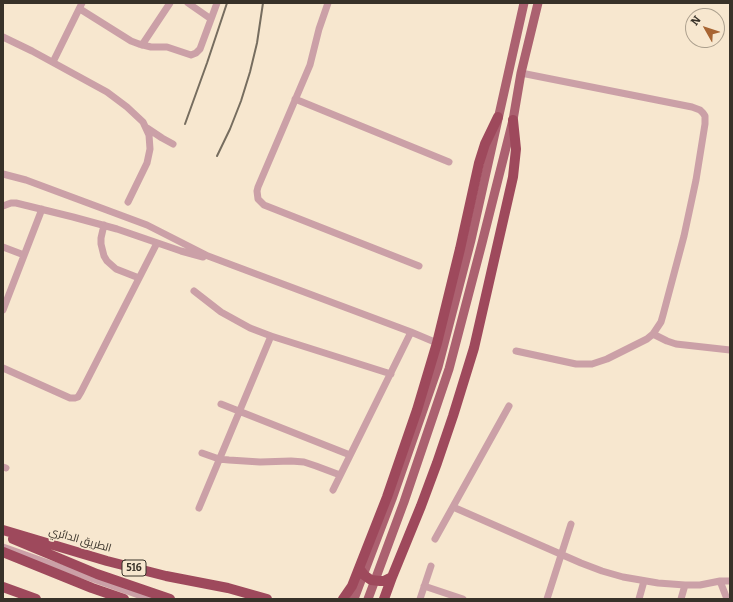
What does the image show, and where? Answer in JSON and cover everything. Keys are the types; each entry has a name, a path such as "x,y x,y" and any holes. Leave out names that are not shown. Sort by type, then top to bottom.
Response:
{"highway":[{"path":"343,599 352,586 387,497 417,410 437,343 460,249 478,163 498,117"},
{"path":"384,599 421,506 453,416 474,348 514,172 516,149 513,120"},
{"name":"الطريق الدائري","path":"3,530 107,561 166,576 228,588 267,599"},
{"name":"الطريق الدائري","path":"3,535 97,574 170,599"},
{"path":"3,552 92,588 124,599"},
{"path":"359,568 364,575 371,580 384,581 392,577"},
{"path":"3,587 36,599"}],"main road":[{"path":"354,599 392,499 438,367 471,240 524,3"},
{"path":"368,599 404,502 449,369 513,120 521,73 538,3"}],"lane":[{"path":"142,45 170,3"},
{"path":"188,3 211,19"},
{"path":"53,62 81,6 131,41 151,47 167,47 188,54 193,54 198,52 200,49 217,3"},
{"path":"328,3 319,28 311,60 258,187 257,195 264,205 419,266"},
{"path":"3,37 27,48 114,96 134,112 143,122 149,135 149,157 128,202"},
{"path":"516,351 576,364 592,364 607,359 647,339 653,334 663,316 688,217 696,180 705,124 705,116 703,112 692,107 521,73"},
{"path":"295,99 449,162"},
{"path":"147,128 173,144"},
{"path":"4,175 26,180 147,225 215,259 437,343"},
{"path":"3,206 16,203 42,209 104,225 186,253 215,259"},
{"path":"3,310 42,209"},
{"path":"104,225 101,244 107,261 116,269 139,278"},
{"path":"3,368 70,398 78,397 82,392 157,243"},
{"path":"3,247 24,255"},
{"path":"194,291 211,306 250,328 270,336 390,374"},
{"path":"333,490 411,332"},
{"path":"653,334 672,343 730,350"},
{"path":"199,508 270,336"},
{"path":"221,404 350,454"},
{"path":"435,539 509,406"},
{"path":"202,452 219,459 260,462 297,462 316,466 340,475"},
{"path":"453,507 581,563 623,577 644,581 685,585 700,585 720,581 730,581"},
{"path":"547,599 571,524"},
{"path":"3,547 150,599"},
{"path":"420,599 431,566"},
{"path":"639,599 644,581"},
{"path":"720,581 727,599"},
{"path":"681,599 685,585"},
{"path":"424,586 463,599"}],"railway":[{"path":"185,124 227,3"},
{"path":"217,156 230,129 250,72 257,43 263,3"}]}
